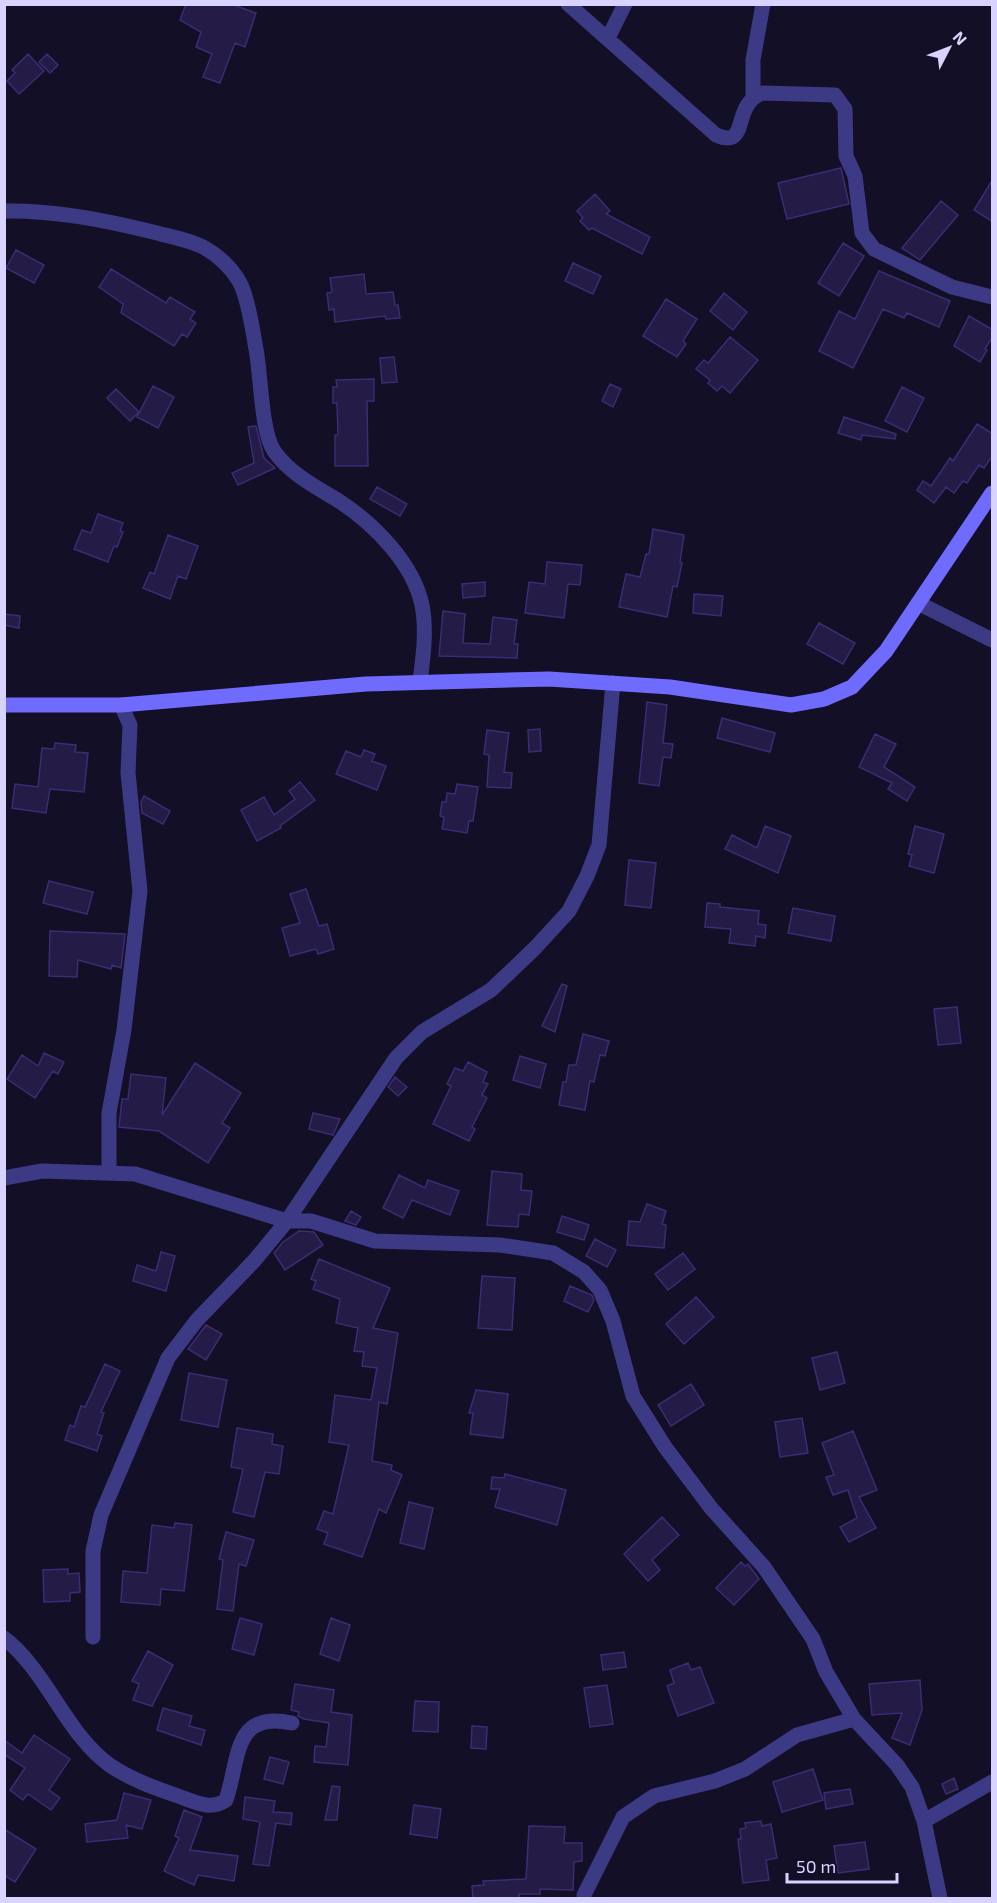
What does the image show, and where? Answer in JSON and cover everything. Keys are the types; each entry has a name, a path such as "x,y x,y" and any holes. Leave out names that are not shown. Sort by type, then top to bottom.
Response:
{"main road":[{"path":"4,705 121,705 366,684 549,679 670,687 791,705 824,699 852,687 872,669 993,493"}],"street":[{"path":"568,4 716,135 725,139 734,136 741,129 745,106 753,96 763,93 835,95 845,109 846,156 855,176 862,233 874,249 952,287 993,297"},
{"path":"608,38 626,4"},
{"path":"753,96 753,60 763,4"},
{"path":"4,211 37,210 126,225 201,246 229,267 241,284 256,348 265,425 274,451 306,481 355,512 412,575 422,606 424,648 420,682"},
{"path":"918,603 993,640"},
{"path":"93,1636 93,1551 101,1515 149,1409 168,1358 197,1320 254,1261 286,1221 396,1058 422,1032 491,990 535,948 568,911 587,876 599,845 613,683"},
{"path":"109,1171 109,1113 124,1030 140,891 129,774 130,725 121,705"},
{"path":"4,1178 42,1171 109,1171 135,1174 286,1221 311,1221 375,1241 500,1245 553,1253 584,1272 600,1290 613,1321 633,1396 665,1448 711,1508 764,1567 813,1639 826,1672 854,1719 897,1766 912,1787 924,1821 940,1899"},
{"path":"4,1638 42,1679 77,1731 109,1765 139,1782 193,1802 210,1806 226,1800 240,1746 254,1724 272,1718 292,1723"},
{"path":"584,1895 623,1817 654,1796 735,1773 797,1735 854,1719"},
{"path":"924,1821 993,1782"}],"building":[{"path":"186,4 231,4 256,13 245,47 235,43 220,83 203,77 212,54 196,47 201,32 180,20"},
{"path":"28,54 44,71 19,94 7,81 15,73 12,70"},
{"path":"47,54 58,65 50,73 39,62"},
{"path":"841,168 849,204 787,219 778,183"},
{"path":"993,179 993,222 974,210"},
{"path":"595,194 610,211 606,214 650,237 642,254 592,228 589,230 580,221 583,218 577,211"},
{"path":"941,201 958,215 920,260 902,248"},
{"path":"843,243 864,256 839,296 818,283"},
{"path":"16,250 44,265 34,283 6,268"},
{"path":"573,263 601,276 593,294 565,281"},
{"path":"111,269 166,303 170,297 195,312 190,319 196,323 187,337 182,334 174,346 121,313 123,304 99,287"},
{"path":"879,271 950,301 939,327 907,313 904,318 883,309 853,368 819,351 839,311 855,319"},
{"path":"364,274 366,294 393,292 400,318 386,319 385,316 335,322 334,309 329,310 327,293 332,292 330,278"},
{"path":"724,293 747,312 733,330 710,311"},
{"path":"666,299 697,319 683,341 686,344 677,357 643,336"},
{"path":"969,316 993,330 993,336 980,362 954,346"},
{"path":"730,337 758,360 730,393 722,386 717,391 708,383 710,380 696,369 704,360 708,363"},
{"path":"394,357 397,382 382,383 380,358"},
{"path":"374,379 374,401 367,401 368,466 335,466 335,435 338,435 337,403 333,403 333,387 337,387 336,380"},
{"path":"610,384 621,389 613,407 602,401"},
{"path":"153,386 174,397 158,428 137,417"},
{"path":"902,387 924,398 907,432 885,421"},
{"path":"116,389 139,412 130,421 107,398"},
{"path":"844,417 896,434 895,439 862,435 861,440 838,433"},
{"path":"977,424 993,434 993,455 984,468 979,465 967,483 963,481 954,493 946,487 934,503 917,490 923,481 931,486 950,458 953,461"},
{"path":"256,426 264,458 275,468 238,485 232,473 254,463 248,427"},
{"path":"377,487 407,504 400,516 370,499"},
{"path":"98,514 123,523 120,531 123,532 108,562 74,549 82,530 91,533"},
{"path":"653,529 684,535 680,562 682,563 677,587 673,586 667,617 619,607 626,574 640,577 646,554 649,554"},
{"path":"168,535 198,546 186,579 178,576 170,599 143,588 150,572 154,574"},
{"path":"547,562 582,565 580,585 568,584 564,618 525,613 529,582 545,584"},
{"path":"485,582 485,596 463,598 462,584"},
{"path":"694,594 723,596 721,616 693,613"},
{"path":"443,611 465,614 463,643 490,644 493,617 517,620 514,644 518,644 517,658 439,656"},
{"path":"4,614 20,616 19,628 4,625"},
{"path":"819,623 855,643 843,664 807,644"},
{"path":"647,702 667,705 663,743 673,744 671,758 663,757 659,786 639,783"},
{"path":"722,718 775,733 770,752 717,738"},
{"path":"540,729 541,751 529,752 528,730"},
{"path":"487,730 509,733 504,772 512,773 511,788 487,787 489,755 484,754"},
{"path":"875,734 896,744 884,767 915,787 907,801 888,789 892,783 859,767"},
{"path":"55,743 76,745 75,752 88,753 84,792 50,789 46,813 12,808 15,784 38,787 42,748 54,749"},
{"path":"364,750 375,754 372,761 386,766 377,790 336,774 346,751 361,757"},
{"path":"300,782 315,800 280,826 281,828 257,841 241,810 264,797 274,815 295,799 289,791"},
{"path":"457,784 478,787 473,821 469,821 467,833 442,829 444,817 440,816 442,802 446,802 447,793 455,794"},
{"path":"144,796 170,811 163,824 142,813 141,802"},
{"path":"765,826 791,836 778,873 725,849 732,835 757,848"},
{"path":"915,826 944,834 934,873 909,866 912,855 908,854"},
{"path":"629,860 656,863 651,908 625,905"},
{"path":"49,881 93,892 87,914 43,903"},
{"path":"306,889 319,926 327,924 334,949 318,954 316,949 290,956 282,928 300,923 290,894"},
{"path":"707,903 720,904 720,907 759,911 758,924 766,925 765,938 756,936 755,946 729,943 731,929 705,927"},
{"path":"793,908 835,916 831,941 788,933"},
{"path":"50,931 125,934 121,968 112,965 111,969 78,960 77,977 49,976"},
{"path":"562,984 567,986 555,1032 542,1026"},
{"path":"957,1007 961,1043 938,1045 934,1009"},
{"path":"583,1034 609,1041 605,1056 600,1055 594,1082 590,1081 585,1110 559,1105 563,1082 566,1082 569,1065 576,1065"},
{"path":"44,1053 64,1062 58,1074 53,1071 35,1098 7,1079 22,1055 38,1066"},
{"path":"520,1056 546,1064 540,1088 513,1080"},
{"path":"468,1062 487,1072 483,1082 488,1084 482,1095 487,1098 472,1127 475,1129 469,1141 433,1124 451,1086 447,1084 455,1068 463,1071"},
{"path":"195,1063 241,1093 222,1123 230,1128 208,1163 159,1131 119,1127 122,1099 128,1099 131,1074 166,1078 162,1115"},
{"path":"395,1077 407,1087 398,1096 388,1087"},
{"path":"313,1113 340,1119 333,1135 309,1129"},
{"path":"492,1171 522,1174 521,1190 532,1191 529,1215 519,1214 518,1227 487,1225"},
{"path":"399,1175 425,1188 428,1180 459,1191 450,1215 412,1200 403,1218 383,1208"},
{"path":"647,1204 666,1211 662,1224 666,1225 664,1248 627,1245 629,1221 640,1222"},
{"path":"351,1211 361,1217 356,1225 345,1221"},
{"path":"562,1216 589,1225 584,1240 557,1232"},
{"path":"299,1231 314,1232 323,1245 285,1270 274,1253 283,1242"},
{"path":"595,1239 616,1250 607,1267 586,1256"},
{"path":"161,1252 175,1256 166,1291 133,1281 137,1265 156,1271"},
{"path":"683,1253 695,1269 668,1290 655,1274"},
{"path":"319,1259 390,1288 373,1328 398,1333 387,1404 379,1402 372,1461 392,1465 391,1470 402,1475 386,1513 379,1509 362,1557 324,1544 328,1533 317,1529 324,1511 333,1514 349,1445 329,1442 335,1395 371,1400 377,1368 362,1366 364,1352 354,1351 358,1328 336,1323 340,1299 313,1289 316,1281 311,1279"},
{"path":"482,1276 515,1278 512,1330 478,1328"},
{"path":"570,1286 592,1295 594,1300 588,1312 564,1301"},
{"path":"696,1297 714,1317 684,1344 666,1324"},
{"path":"206,1325 222,1334 206,1360 188,1349"},
{"path":"837,1352 845,1383 820,1390 812,1358"},
{"path":"105,1364 120,1371 101,1412 104,1413 97,1434 102,1436 97,1451 65,1440 70,1425 74,1427 81,1406 85,1407"},
{"path":"189,1373 227,1380 218,1427 181,1420"},
{"path":"691,1384 704,1405 671,1426 658,1405"},
{"path":"476,1390 508,1394 503,1438 470,1434 473,1413 469,1413"},
{"path":"802,1418 808,1453 780,1457 775,1422"},
{"path":"237,1428 273,1434 272,1444 283,1446 279,1474 265,1472 254,1517 233,1512 243,1469 231,1467"},
{"path":"853,1431 877,1490 859,1497 876,1528 849,1542 840,1527 857,1518 848,1490 833,1495 826,1477 834,1475 822,1443"},
{"path":"505,1474 566,1490 557,1525 495,1507 500,1489 491,1489 492,1477 504,1478"},
{"path":"409,1502 433,1508 424,1549 400,1543"},
{"path":"662,1517 679,1535 652,1560 660,1570 648,1581 624,1554"},
{"path":"175,1523 192,1525 184,1591 161,1589 160,1605 121,1602 123,1571 147,1573 152,1525 174,1528"},
{"path":"226,1532 254,1540 246,1566 239,1564 233,1611 217,1609 223,1560 219,1559"},
{"path":"741,1562 745,1566 748,1564 759,1579 734,1605 716,1588"},
{"path":"68,1569 68,1574 79,1573 80,1592 70,1593 70,1601 44,1602 43,1570"},
{"path":"240,1618 262,1624 254,1655 232,1649"},
{"path":"331,1618 350,1625 339,1661 320,1654"},
{"path":"148,1651 173,1665 152,1706 133,1700 139,1684 132,1681"},
{"path":"624,1652 626,1667 603,1670 601,1655"},
{"path":"688,1663 691,1670 700,1667 714,1703 678,1716 667,1686 674,1683 670,1670"},
{"path":"920,1680 922,1710 910,1745 892,1738 902,1713 872,1715 869,1684"},
{"path":"295,1684 334,1690 331,1712 352,1715 348,1765 314,1762 315,1746 326,1747 329,1723 304,1719 298,1716 299,1712 291,1710"},
{"path":"607,1685 613,1724 590,1727 584,1688"},
{"path":"415,1701 439,1702 438,1732 413,1731"},
{"path":"163,1708 192,1716 189,1726 205,1730 201,1745 157,1730"},
{"path":"472,1726 487,1727 486,1749 471,1748"},
{"path":"34,1735 70,1759 49,1790 60,1798 51,1810 28,1794 23,1800 10,1790 25,1768 4,1754 4,1740 22,1753"},
{"path":"270,1757 289,1762 283,1784 264,1779"},
{"path":"813,1769 823,1800 782,1812 773,1782"},
{"path":"954,1778 958,1789 946,1794 942,1784"},
{"path":"332,1786 340,1787 337,1820 325,1820"},
{"path":"850,1789 853,1804 826,1809 824,1793"},
{"path":"124,1793 151,1800 142,1829 126,1825 128,1838 87,1842 85,1824 117,1820"},
{"path":"245,1797 275,1801 273,1812 292,1813 291,1825 276,1823 269,1866 253,1864 260,1822 243,1819"},
{"path":"414,1805 441,1809 437,1838 410,1834"},
{"path":"184,1810 202,1817 190,1850 238,1856 234,1881 198,1875 194,1885 164,1871 179,1838 175,1836"},
{"path":"761,1821 762,1826 771,1824 777,1858 766,1860 769,1880 743,1883 738,1839 741,1839 740,1829 746,1828 745,1823"},
{"path":"529,1826 565,1827 564,1843 582,1843 582,1861 574,1862 573,1890 540,1889 540,1894 519,1894 520,1899 473,1899 472,1886 484,1885 483,1881 526,1879"},
{"path":"4,1829 36,1849 15,1882 4,1875"},
{"path":"865,1842 869,1869 838,1873 834,1846"}]}
